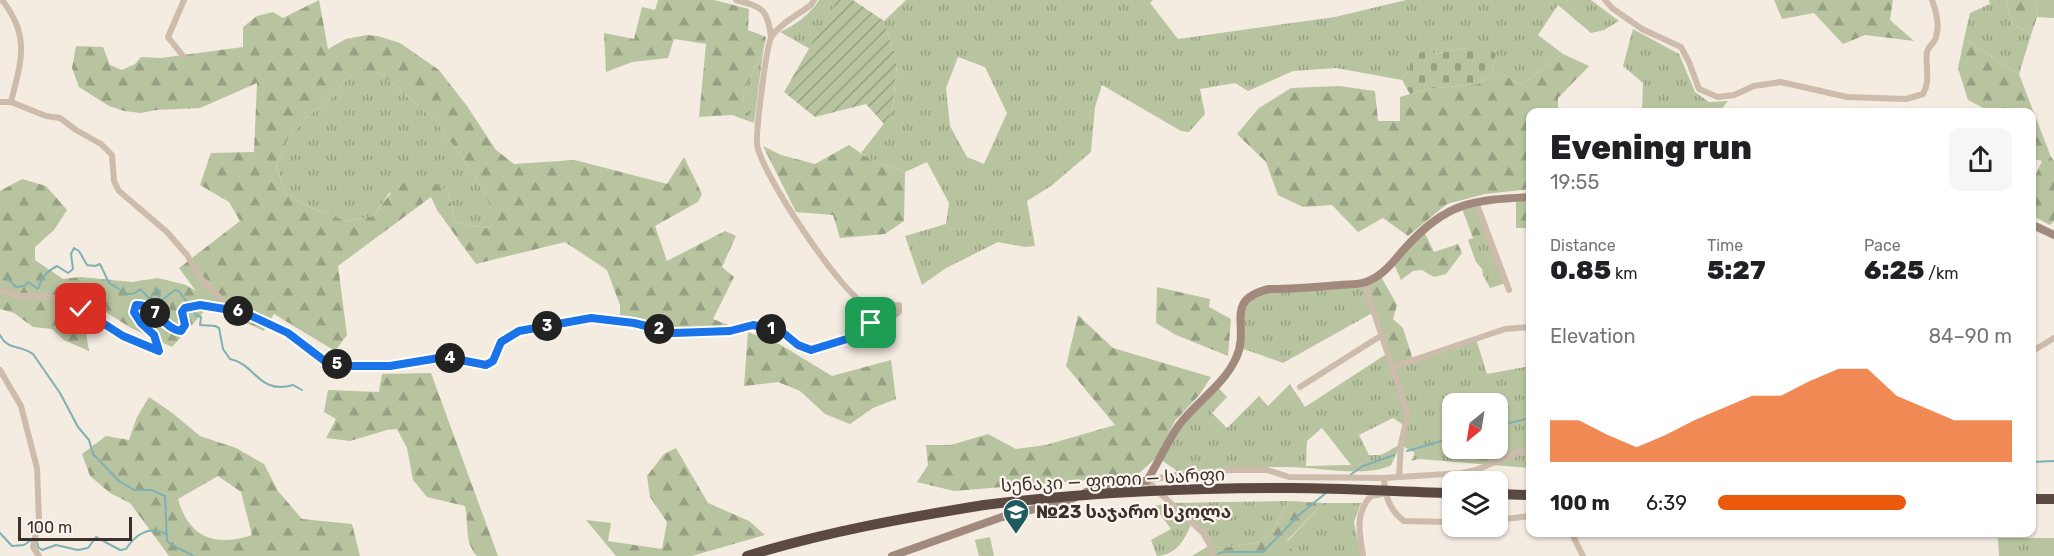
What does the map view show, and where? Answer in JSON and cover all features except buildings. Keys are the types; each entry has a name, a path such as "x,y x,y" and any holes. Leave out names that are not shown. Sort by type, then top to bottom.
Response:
{"highway":[{"name":"სენაკი — ფოთი — სარფი","path":"747,556 791,542 878,523 1042,497 1140,491 1281,488 1442,493"},
{"path":"1508,494 1526,495"},
{"path":"2036,499 2054,499"}],"street":[{"path":"2,0 16,20 23,54 11,102"},
{"path":"183,56 168,37 184,0"},
{"path":"0,102 11,102 46,116 60,118 101,144 112,155 114,181 119,191 167,232 187,255 200,277 225,303 288,333 326,362 350,366 390,366 445,357 486,365 493,361 501,342 519,331 591,318 634,323 674,333 730,331 753,325 781,331 798,345 811,350 860,335 871,323 888,320 899,312 899,305 866,305 855,297 810,243 764,163 757,145 766,54 771,37 769,18 764,10 754,4 736,0"},
{"path":"771,37 814,0"},
{"path":"1605,0 1612,8 1642,29 1681,47 1698,89 1718,97 1734,95 1754,86 1781,82 1847,97 1906,99 1923,94 1926,87 1927,51 1936,37 1937,12 1932,0"},
{"path":"1147,481 1180,424 1233,365 1241,348 1239,312 1247,298 1269,289 1364,283 1380,275 1394,264 1405,248 1423,230 1448,210 1484,199 1526,197"},
{"path":"1476,202 1509,290"},
{"path":"2036,226 2054,235"},
{"path":"1364,283 1393,367 1407,417 1401,444 1399,477"},
{"path":"0,290 19,296 45,296 61,300 94,316 123,336 159,351 154,335 141,323 134,312 136,305 141,304 153,311 173,330 181,331 185,325 182,312 185,308 200,305 243,312"},
{"path":"1393,367 1505,329 1526,327"},
{"path":"1300,387 1382,335"},
{"path":"2036,349 2054,338"},
{"path":"0,370 21,406 37,468 39,520 33,547 39,556"},
{"path":"892,556 1002,518 1067,501 1095,489 1174,475 1232,470 1267,471 1289,477 1399,477 1476,471 1526,451"},
{"path":"1384,478 1385,493 1392,509 1404,521 1442,522"},
{"path":"1147,481 1203,533 1210,545 1212,556"},
{"path":"1363,556 1359,523 1363,508 1371,496 1385,493"},
{"path":"1508,519 1526,516"},
{"path":"1574,537 1583,556"}],"green space":[{"path":"319,0 328,49 346,39 367,35 400,43 439,70 467,106 496,150 514,164 575,160 667,184 684,157 702,194 698,202 655,226 667,261 725,231 736,236 722,267 734,277 713,319 731,326 679,328 620,315 620,305 607,270 565,242 476,264 437,210 431,197 338,266 347,335 335,351 274,314 264,331 209,306 172,347 131,328 101,309 86,332 89,351 64,340 52,329 33,327 14,313 0,309 0,191 22,179 46,186 67,210 54,230 35,247 35,260 63,279 80,277 132,282 158,278 186,285 196,291 179,268 240,221 229,202 200,185 211,153 254,152 257,83 200,108 141,113 124,111 109,106 79,87 72,68 76,46 103,47 110,65 122,70 135,64 141,57 161,58 243,47 243,27 257,16 273,12 283,18","holes":["363,69 380,73 435,120 475,176 492,209 492,228 455,222 448,190 425,179 406,182 399,186 374,216 346,221 309,207 285,192 276,165 289,137 309,115 328,101 347,79"]},
{"path":"658,0 714,0 749,9 748,30 766,37 763,52 744,91 743,105 754,123 732,115 699,117 706,44 674,39 668,58 632,62 606,72 604,33 634,39 642,7 655,10"},
{"path":"819,0 837,0 810,49 780,32 802,19"},
{"path":"837,0 853,0 884,21 897,66 892,113 884,124 866,104 815,117 784,92"},
{"path":"906,0 1153,0 1150,3 1178,39 1335,17 1406,0 1591,0 1619,21 1604,30 1591,33 1558,5 1538,35 1563,54 1521,85 1501,73 1492,73 1496,54 1466,48 1433,54 1431,49 1402,80 1336,68 1293,71 1248,91 1235,83 1200,89 1205,114 1189,132 1181,131 1102,85 1095,107 1091,152 1051,186 1027,201 1035,246 1025,247 998,242 946,268 922,285 905,236 946,224 949,203 927,162 905,172 869,159 861,153 892,113 897,66 884,21","holes":["958,57 985,67 1007,113 984,164 967,157 950,126 946,88"]},
{"path":"1774,0 1893,0 1890,20 1914,41 1865,35 1843,44 1814,13 1782,19"},
{"path":"1989,0 2006,0 2012,23 2031,35 2019,74 1964,39 1970,13 1990,4"},
{"path":"2006,0 2036,0 2037,17 2031,35 2012,23"},
{"path":"2036,0 2054,0 2054,18 2037,17"},
{"path":"1633,29 1679,54 1695,92 1709,102 1728,101 1722,108 1642,108 1643,83 1623,66"},
{"path":"1964,39 2019,74 2032,108 1983,108 1968,100 1958,68"},
{"path":"1466,48 1491,50 1496,54 1492,73 1478,84 1427,89 1410,94 1402,80 1410,69 1410,56 1431,49 1433,54"},
{"path":"763,52 754,123 743,105 744,91"},
{"path":"1563,54 1589,66 1558,98 1558,108 1526,108 1526,189 1485,194 1447,204 1408,236 1383,218 1358,232 1332,205 1303,207 1278,195 1266,162 1237,134 1259,108 1291,88 1339,86 1375,91 1378,121 1400,121 1400,97 1427,89 1478,84 1492,73 1501,73 1521,85"},
{"path":"363,68 380,73 435,120 475,176 492,209 492,228 455,222 448,190 389,193 374,216 346,221 309,207 285,192 276,165 289,137 309,115 328,101 347,79"},
{"path":"2036,118 2054,161 2054,221 2050,225 2036,218 2036,174 2042,161 2036,159"},
{"path":"849,145 869,159 905,172 904,221 885,234 840,238 833,215 796,212 763,146 781,155 815,164"},
{"path":"1526,197 1526,228 1516,228 1516,198"},
{"path":"1476,202 1487,232 1473,238 1461,206"},
{"path":"1423,229 1434,252 1458,244 1462,253 1446,274 1434,277 1422,270 1413,271 1401,280 1394,264"},
{"path":"1487,232 1506,283 1490,288 1482,269 1476,262 1468,240"},
{"path":"1380,275 1397,305 1393,319 1403,328 1413,360 1393,367 1364,283"},
{"path":"1364,283 1374,312 1283,363 1241,348 1241,329 1247,299 1257,292"},
{"path":"1157,287 1210,299 1209,307 1231,319 1228,356 1176,335 1156,323"},
{"path":"1078,315 1113,348 1211,377 1200,394 1175,421 1157,457 1136,476 954,491 917,482 928,465 926,445 951,445 988,434 1016,449 1046,445 1115,425 1066,366"},
{"path":"748,332 781,345 832,376 891,360 896,399 873,408 850,424 825,414 800,391 778,382 744,386"},
{"path":"1476,339 1487,374 1526,367 1526,468 1419,459 1411,461 1415,453 1401,445 1391,465 1369,471 1289,467 1177,471 1160,459 1180,424 1216,385 1227,397 1212,413 1227,428 1259,396 1268,406 1290,384 1305,407 1388,353 1393,367","holes":["1393,418 1405,426 1401,444 1381,455 1369,455 1359,435","1322,428 1351,465 1306,466 1307,441"]},
{"path":"431,373 498,556 477,556 473,551 470,545 465,506 427,497 413,480 407,448 397,429 350,441 326,438 336,419 324,412 328,390 379,392 382,374"},
{"path":"149,397 200,436 236,448 264,464 278,491 302,519 352,524 360,556 169,556 130,503 110,493 90,476 82,454 106,436 129,440 137,417","holes":["218,476 241,492 252,535 226,540 215,539 196,531 189,523 178,499"]},
{"path":"676,448 708,503 749,521 765,535 692,556 616,556 586,520 611,523 608,541 662,549 667,522 650,497 647,476 664,454"},
{"path":"1289,501 1273,530 1260,542 1223,548 1210,545 1203,533 1191,524 1179,546 1164,555 1157,556 1151,540 1171,529 1154,506 1171,503"},
{"path":"1289,501 1323,503 1287,541 1295,556 1192,556 1210,545 1223,548 1260,542 1273,530"},
{"path":"1323,503 1361,503 1354,522 1361,556 1294,556 1287,542"},
{"path":"990,537 994,556 979,556 975,540"},
{"path":"1996,538 2054,538 2054,556 1999,556 1998,539"}],"waterway":[{"path":"7,278 16,287 24,286 28,282 38,289 50,270 57,266 68,273 73,269 71,254 74,248 79,251 87,265 100,264 109,283 128,294 140,289 150,299 156,289 160,291 159,299 162,300 175,290 179,291 196,315 201,317 200,325 219,328 223,349 230,359 239,362 272,386 293,385 302,390"},
{"path":"0,335 6,343 33,354 60,393 78,427 89,440 93,454 119,481 134,490 151,490 165,496 167,541 193,556"},
{"path":"1508,423 1526,419"},
{"path":"1407,451 1442,441"},
{"path":"1350,475 1363,466 1394,455"},
{"path":"2036,462 2054,461"},
{"path":"1218,554 1263,552 1300,514 1326,493"},
{"path":"0,533 12,546 24,545 31,540 37,542 38,547 42,550 56,545 78,550 88,548 96,537 120,550 126,549 134,539 148,531 160,531 166,534"}],"place":[{"name":"№23 საჯარო სკოლა","path":"1016,535"}],"route":[{"path":"81,309 123,336 159,351 154,335 141,323 134,312 136,305 141,304 153,311 173,330 181,331 185,325 182,312 185,308 200,305 243,312 288,333 326,362 350,366 390,366 445,357 486,365 493,361 501,342 519,331 591,318 634,323 674,333 730,331 753,325 781,331 798,345 811,350 860,335 871,323"}]}
